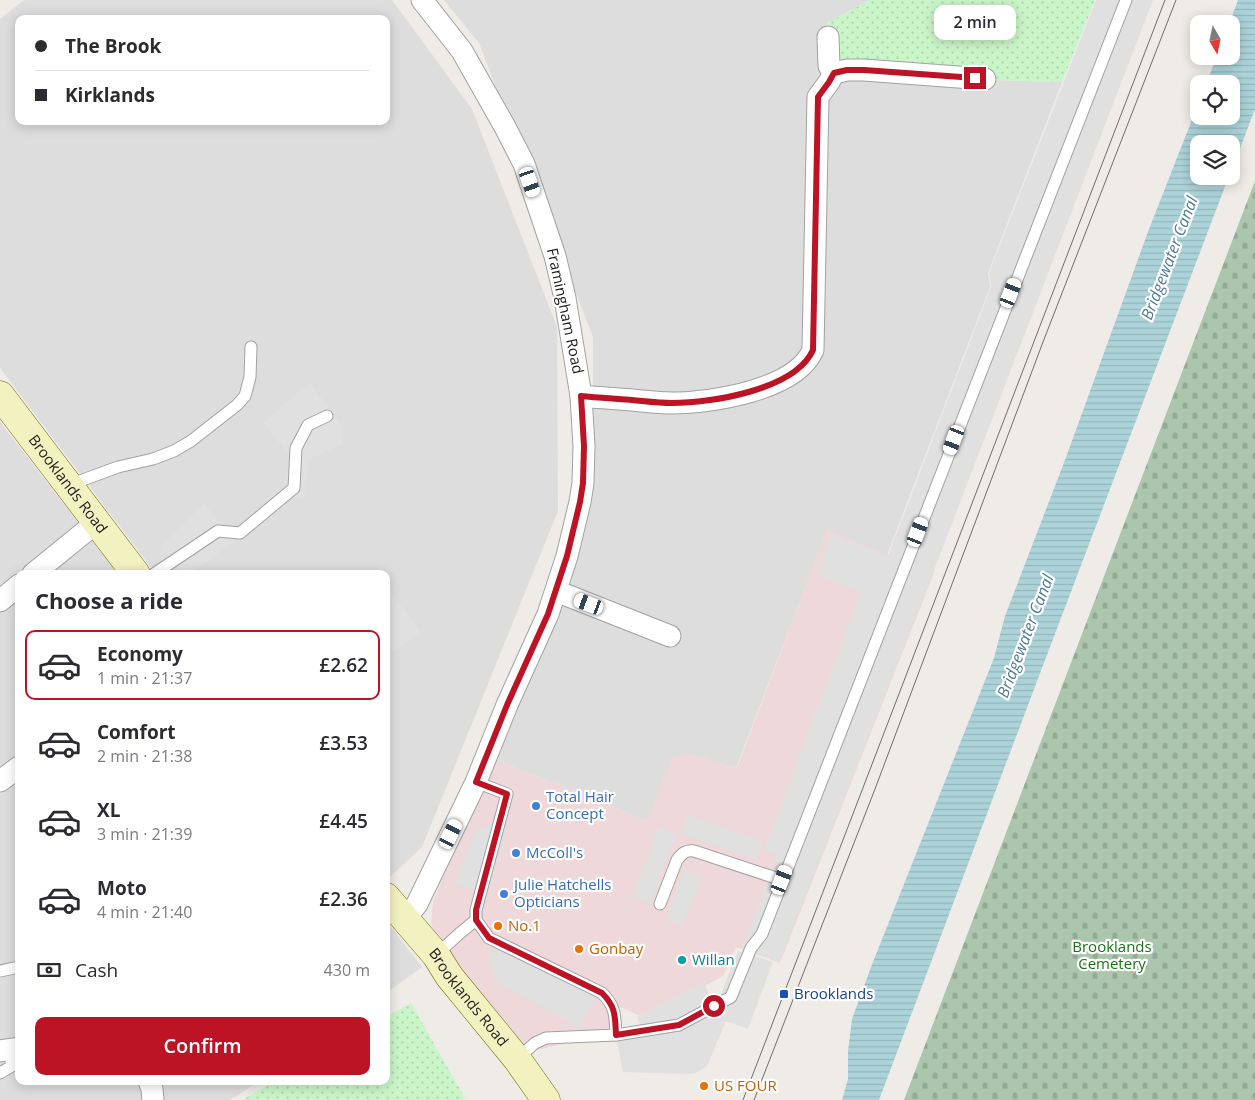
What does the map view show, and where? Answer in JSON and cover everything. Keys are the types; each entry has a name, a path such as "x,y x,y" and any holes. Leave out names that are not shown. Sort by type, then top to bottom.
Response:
{"street":[{"name":"Framingham Road","path":"392,905 417,904 476,782 507,705 548,614 567,556 583,483 584,446 581,396 565,298 555,256 524,164 505,126 462,52 422,0"},
{"path":"828,37 829,66 834,73"},
{"path":"581,396 672,403 710,400 768,386 785,378 801,366 809,358 813,350 818,97 834,73 847,70 985,79"},
{"name":"Brooklands Road","path":"3,404 69,485 133,570"},
{"path":"38,570 97,522"},
{"path":"0,601 15,588"},
{"path":"556,591 670,636"},
{"path":"0,781 15,770"},
{"name":"Brooklands Road","path":"392,905 436,955 449,976 518,1059 546,1100"},
{"path":"150,1085 153,1100"}],"lane":[{"path":"518,1059 535,1043 546,1038 616,1035 679,1025 731,997 751,948 762,934 1126,0"},
{"path":"69,485 118,467 153,459 174,451 191,441 237,405 245,396 250,377 251,347"},
{"path":"160,570 218,531 240,533 294,488 296,448 308,425 327,416"},
{"path":"476,782 507,794 476,910 476,920 489,938 602,993 610,1001 614,1012 616,1035"},
{"path":"660,904 677,860 680,855 690,850 782,880"},
{"path":"436,955 476,920"},
{"path":"0,971 15,968"},
{"path":"0,1073 12,1066 9,1050"}],"shaded area":[{"path":"24,0 392,0 472,109 557,327 558,511 422,847 390,877 390,570 153,570 0,368 0,19"},
{"path":"444,0 869,0 824,25 995,80 1062,82 988,273 990,287 887,555 827,531 736,768 687,753 647,821 492,758 593,439 593,337 479,43"},
{"path":"1096,0 1153,0 933,573 779,962 742,949 777,855 764,850 861,592 816,575 831,534 888,556 991,287 989,273"},
{"path":"310,382 341,425 342,444 308,460 306,497 297,500 284,482 288,472 288,453 263,423"},
{"path":"0,422 115,570 15,570 15,1085 254,1085 230,1100 0,1100"},
{"path":"204,503 235,541 195,570 180,570 160,547"},
{"path":"827,530 934,573 780,963 736,947 723,976 645,1018 620,1007 607,1032 530,1052 436,937 431,923 433,902 492,758 647,821 671,759 687,753 737,768"},
{"path":"390,590 421,632 394,652 390,647"},
{"path":"687,815 763,842 756,860 681,833"},
{"path":"488,824 507,830 488,894 455,884 475,831"},
{"path":"659,827 677,834 650,904 632,897"},
{"path":"684,870 702,877 683,926 666,919"},
{"path":"390,926 422,967 390,990"},
{"path":"497,940 597,994 579,1027 494,981 488,957"},
{"path":"738,951 773,962 748,1029 726,1021 707,1066 696,1073 623,1072 616,1037 644,1032 637,1017 704,982 711,999 721,994"}],"green space":[{"path":"869,0 1095,0 1062,82 995,80 836,69 828,33 824,25"},
{"name":"Brooklands Cemetery","path":"1255,181 1255,1100 904,1100"},
{"path":"411,1003 466,1100 242,1100 268,1085 390,1085 390,1015"}],"water":[{"name":"Bridgewater Canal","path":"1238,0 1255,0 1255,109 1240,148 1240,135 1190,135 1190,185 1226,185 879,1100 842,1100 848,1079 848,1051 852,1019 994,658 1005,616 1065,460 1149,229 1190,125 1240,125 1240,75 1210,75 1213,65 1240,65 1240,15 1232,15"}],"tram line":[{"path":"743,1100 1165,0"},
{"path":"754,1100 875,789 1043,342 1176,0"}],"place":[{"name":"Total Hair Concept","path":"536,806"},
{"name":"McColl's","path":"516,853"},
{"name":"Julie Hatchells Opticians","path":"504,894"},
{"name":"No.1","path":"498,926"},
{"name":"Gonbay","path":"579,949"},
{"name":"Willan","path":"682,960"},
{"name":"Brooklands","path":"784,994"},
{"name":"US FOUR","path":"704,1086"}],"route":[{"path":"714,1006 679,1025 616,1035 614,1012 610,1001 602,993 489,938 476,920 476,910 507,794 476,782 507,705 548,614 567,556 583,483 584,446 581,396 672,403 710,400 768,386 785,378 801,366 809,358 813,350 818,97 834,73 847,70 975,78"}]}
